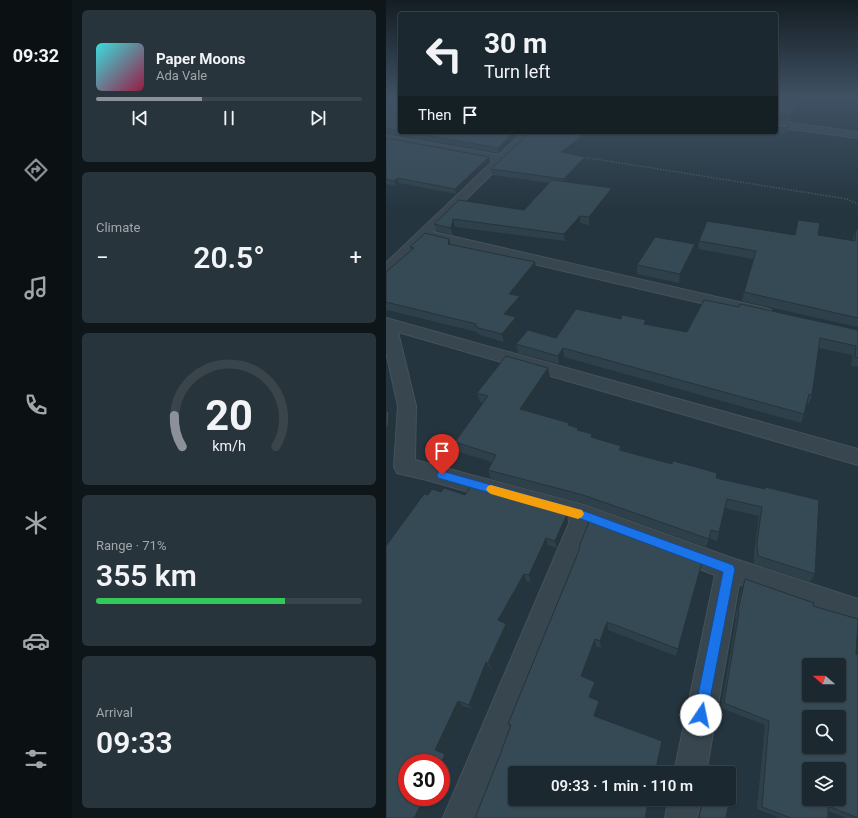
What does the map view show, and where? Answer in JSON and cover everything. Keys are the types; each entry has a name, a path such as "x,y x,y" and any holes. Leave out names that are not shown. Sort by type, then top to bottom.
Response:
{"street":[{"path":"386,271 526,135"},
{"path":"386,138 502,159"},
{"path":"423,234 780,316"},
{"path":"858,457 387,323 407,406 404,467 427,471 584,515 729,569 858,612"},
{"path":"459,818 584,515"},
{"path":"691,766 729,569"},
{"path":"681,818 684,806"}],"path":[{"path":"582,157 846,199 858,204"}],"building":[{"path":"426,135 511,135 498,148"},
{"path":"527,135 583,135 561,152 585,157 564,179 491,169"},
{"path":"386,138 489,157 455,189 398,178 394,181 386,179"},
{"path":"552,180 612,188 589,217 580,216 564,234 453,219 451,228 434,224 459,200 524,210"},
{"path":"798,220 820,223 818,235 855,241 856,229 858,230 858,318 744,292 756,251 699,241 707,221 795,235"},
{"path":"425,233 449,239 448,244 535,262 509,294 520,296 504,314 516,317 502,334 478,328 475,326 476,324 386,302 386,272 414,248 410,247"},
{"path":"655,237 695,244 680,274 637,265"},
{"path":"704,300 739,307 740,304 858,330 858,358 855,357 856,346 820,338 812,395 809,394 804,414 563,348 558,356 516,344 528,330 556,338 576,309 621,319 622,315 646,320 644,324 687,332"},
{"path":"506,356 548,368 520,409 569,423 568,425 578,428 577,430 592,434 591,437 621,446 619,450 672,464 673,461 717,473 716,478 765,489 765,487 819,500 815,574 758,556 757,543 762,507 727,499 719,532 711,530 709,539 583,495 488,470 496,455 455,442 488,396 477,393"},
{"path":"386,411 389,412 388,426 386,429"},
{"path":"470,487 567,514 555,541 546,538 529,575 524,574 498,620 506,624 488,663 486,662 469,705 458,701 435,750 445,754 398,754 398,806 420,806 414,818 386,818 386,546 424,494 428,495 432,489 441,492 444,488 465,495"},
{"path":"590,519 702,562 678,649 607,622 600,641 595,639 581,676 595,682 589,697 599,701 594,716 662,741 657,766 508,766 508,806 648,806 645,818 475,818 511,725 508,724 580,548 579,547"},
{"path":"745,579 814,603 813,606 858,619 856,654 858,655 858,818 828,806 828,818 791,818 762,807 769,721 724,703"},
{"path":"702,806 728,806 726,818 699,818"}],"slow traffic":[{"path":"491,489 578,514"}],"route":[{"path":"442,475 584,515 729,569 701,715"}]}
